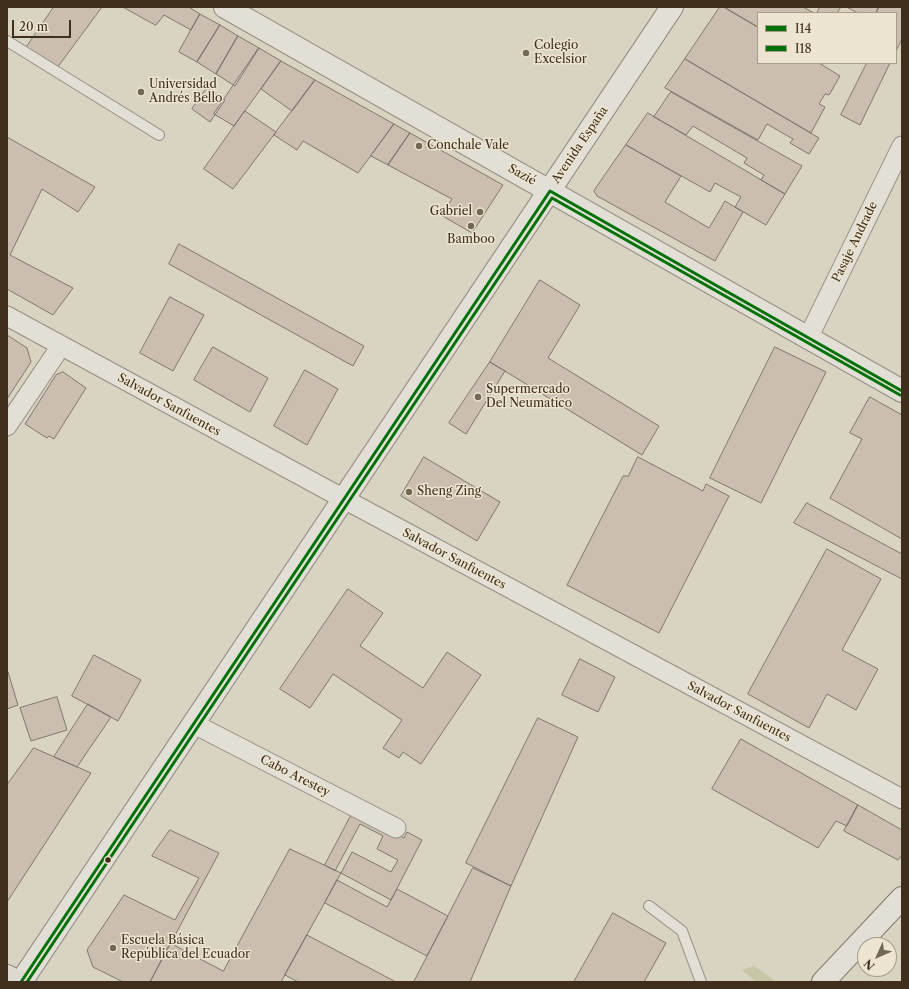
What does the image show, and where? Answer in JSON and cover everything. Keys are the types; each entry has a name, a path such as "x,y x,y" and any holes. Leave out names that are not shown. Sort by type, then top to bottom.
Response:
{"main road":[{"path":"7,976 20,982"}],"street":[{"name":"Sazié","path":"225,7 902,391"},
{"name":"Avenida España","path":"20,982 344,500 672,7"},
{"name":"Pasaje Andrade","path":"808,338 902,146"},
{"name":"Salvador Sanfuentes","path":"7,316 344,500 902,799"},
{"path":"7,426 61,346"},
{"name":"Cabo Arestey","path":"194,724 396,828"},
{"path":"823,982 902,898"}],"lane":[{"path":"7,41 159,135"},
{"path":"649,906 682,931 701,982"}],"green space":[{"path":"754,966 777,982 756,982 742,970"}],"building":[{"path":"54,7 102,7 57,68 26,48"},
{"path":"123,7 189,7 200,14 191,30 164,15 156,25"},
{"path":"720,7 724,7 757,26 757,64 821,64 840,76 829,95 825,94 819,104 825,107 811,133 685,59"},
{"path":"724,7 803,7 812,12 757,12 757,26"},
{"path":"820,7 841,7 838,12 818,12"},
{"path":"847,7 879,7 876,12 856,12"},
{"path":"879,7 902,7 902,39 897,49 897,12 876,12"},
{"path":"200,14 220,25 197,62 179,52"},
{"path":"220,25 238,36 216,74 197,62"},
{"path":"238,36 259,48 235,86 216,74"},
{"path":"259,48 281,61 234,126 214,114"},
{"path":"685,59 819,138 809,154 790,143 793,139 767,124 758,140 665,88"},
{"path":"281,61 315,80 292,111 261,89"},
{"path":"866,64 890,64 860,125 841,115"},
{"path":"315,80 394,124 358,173 303,141 297,150 274,135"},
{"path":"207,88 225,100 210,122 192,109"},
{"path":"671,92 802,166 785,194 761,180 764,175 744,163 747,158 693,126 686,135 654,117"},
{"path":"245,111 276,132 233,189 204,169"},
{"path":"648,113 785,194 766,225 735,207 741,197 715,183 710,192 626,145"},
{"path":"394,124 410,133 388,165 371,156"},
{"path":"410,133 503,185 472,233 441,215 452,199 388,165"},
{"path":"7,137 95,187 78,212 42,189 10,255 73,288 53,315 7,289"},
{"path":"626,145 681,176 665,202 709,228 725,201 743,212 715,261 597,196 594,191"},
{"path":"179,244 364,346 353,366 169,264"},
{"path":"540,280 580,305 548,358 659,426 642,455 490,362"},
{"path":"170,297 204,315 173,371 140,353"},
{"path":"7,335 27,348 31,362 7,399"},
{"path":"213,347 268,378 250,412 194,380"},
{"path":"775,347 826,372 761,503 710,478"},
{"name":"Supermercado Del Neumatico","path":"490,362 505,371 466,434 449,423"},
{"path":"305,370 338,389 307,445 274,426"},
{"path":"63,372 86,388 54,439 49,436 47,438 25,424 56,375"},
{"path":"870,397 902,415 902,539 830,498 862,439 850,433"},
{"path":"424,457 500,502 477,541 401,496"},
{"path":"638,457 703,491 706,484 729,496 659,633 567,585 623,476 628,476"},
{"path":"807,503 902,554 902,579 794,523"},
{"path":"827,549 881,579 842,650 878,669 856,710 827,694 809,728 748,694"},
{"path":"348,589 383,613 360,646 423,688 447,652 481,675 421,764 403,752 399,758 383,748 402,720 333,674 310,708 280,689"},
{"path":"94,655 141,680 118,721 72,696"},
{"path":"580,659 615,677 598,712 562,695"},
{"path":"7,672 18,705 7,709"},
{"path":"57,697 67,730 31,741 20,708"},
{"path":"88,704 111,717 77,767 54,757"},
{"path":"538,718 578,737 511,886 466,863"},
{"path":"741,739 858,805 847,826 836,821 818,848 712,789"},
{"path":"34,748 91,773 7,902 7,785"},
{"path":"858,805 902,830 902,855 898,860 844,831"},
{"path":"353,812 404,838 407,832 422,840 391,900 341,873 352,852 391,872 398,860 377,849 383,836 360,824 335,871 325,865"},
{"path":"170,830 219,853 150,982 123,982 93,967 87,950 124,895 175,920 199,878 152,856"},
{"path":"290,849 341,873 281,982 150,982 170,943 223,971"},
{"path":"473,868 511,886 470,982 414,982"},
{"path":"337,880 387,907 397,889 448,916 427,956 325,903"},
{"path":"613,913 666,943 644,982 574,982"},
{"path":"307,935 396,982 298,982 285,975"}],"transit line":[{"name":"I14","path":"21,982 550,191 902,391"},
{"name":"I18","path":"27,982 552,198 900,395"}],"place":[{"name":"Colegio Excelsior","path":"526,53"},
{"name":"Universidad Andrés Bello","path":"141,92"},
{"name":"Conchale Vale","path":"419,146"},
{"name":"Gabriel","path":"480,212"},
{"name":"Bamboo","path":"471,226"},
{"name":"Supermercado Del Neumatico","path":"478,397"},
{"name":"Sheng Zing","path":"409,492"},
{"name":"Escuela Básica República del Ecuador","path":"113,948"}]}
